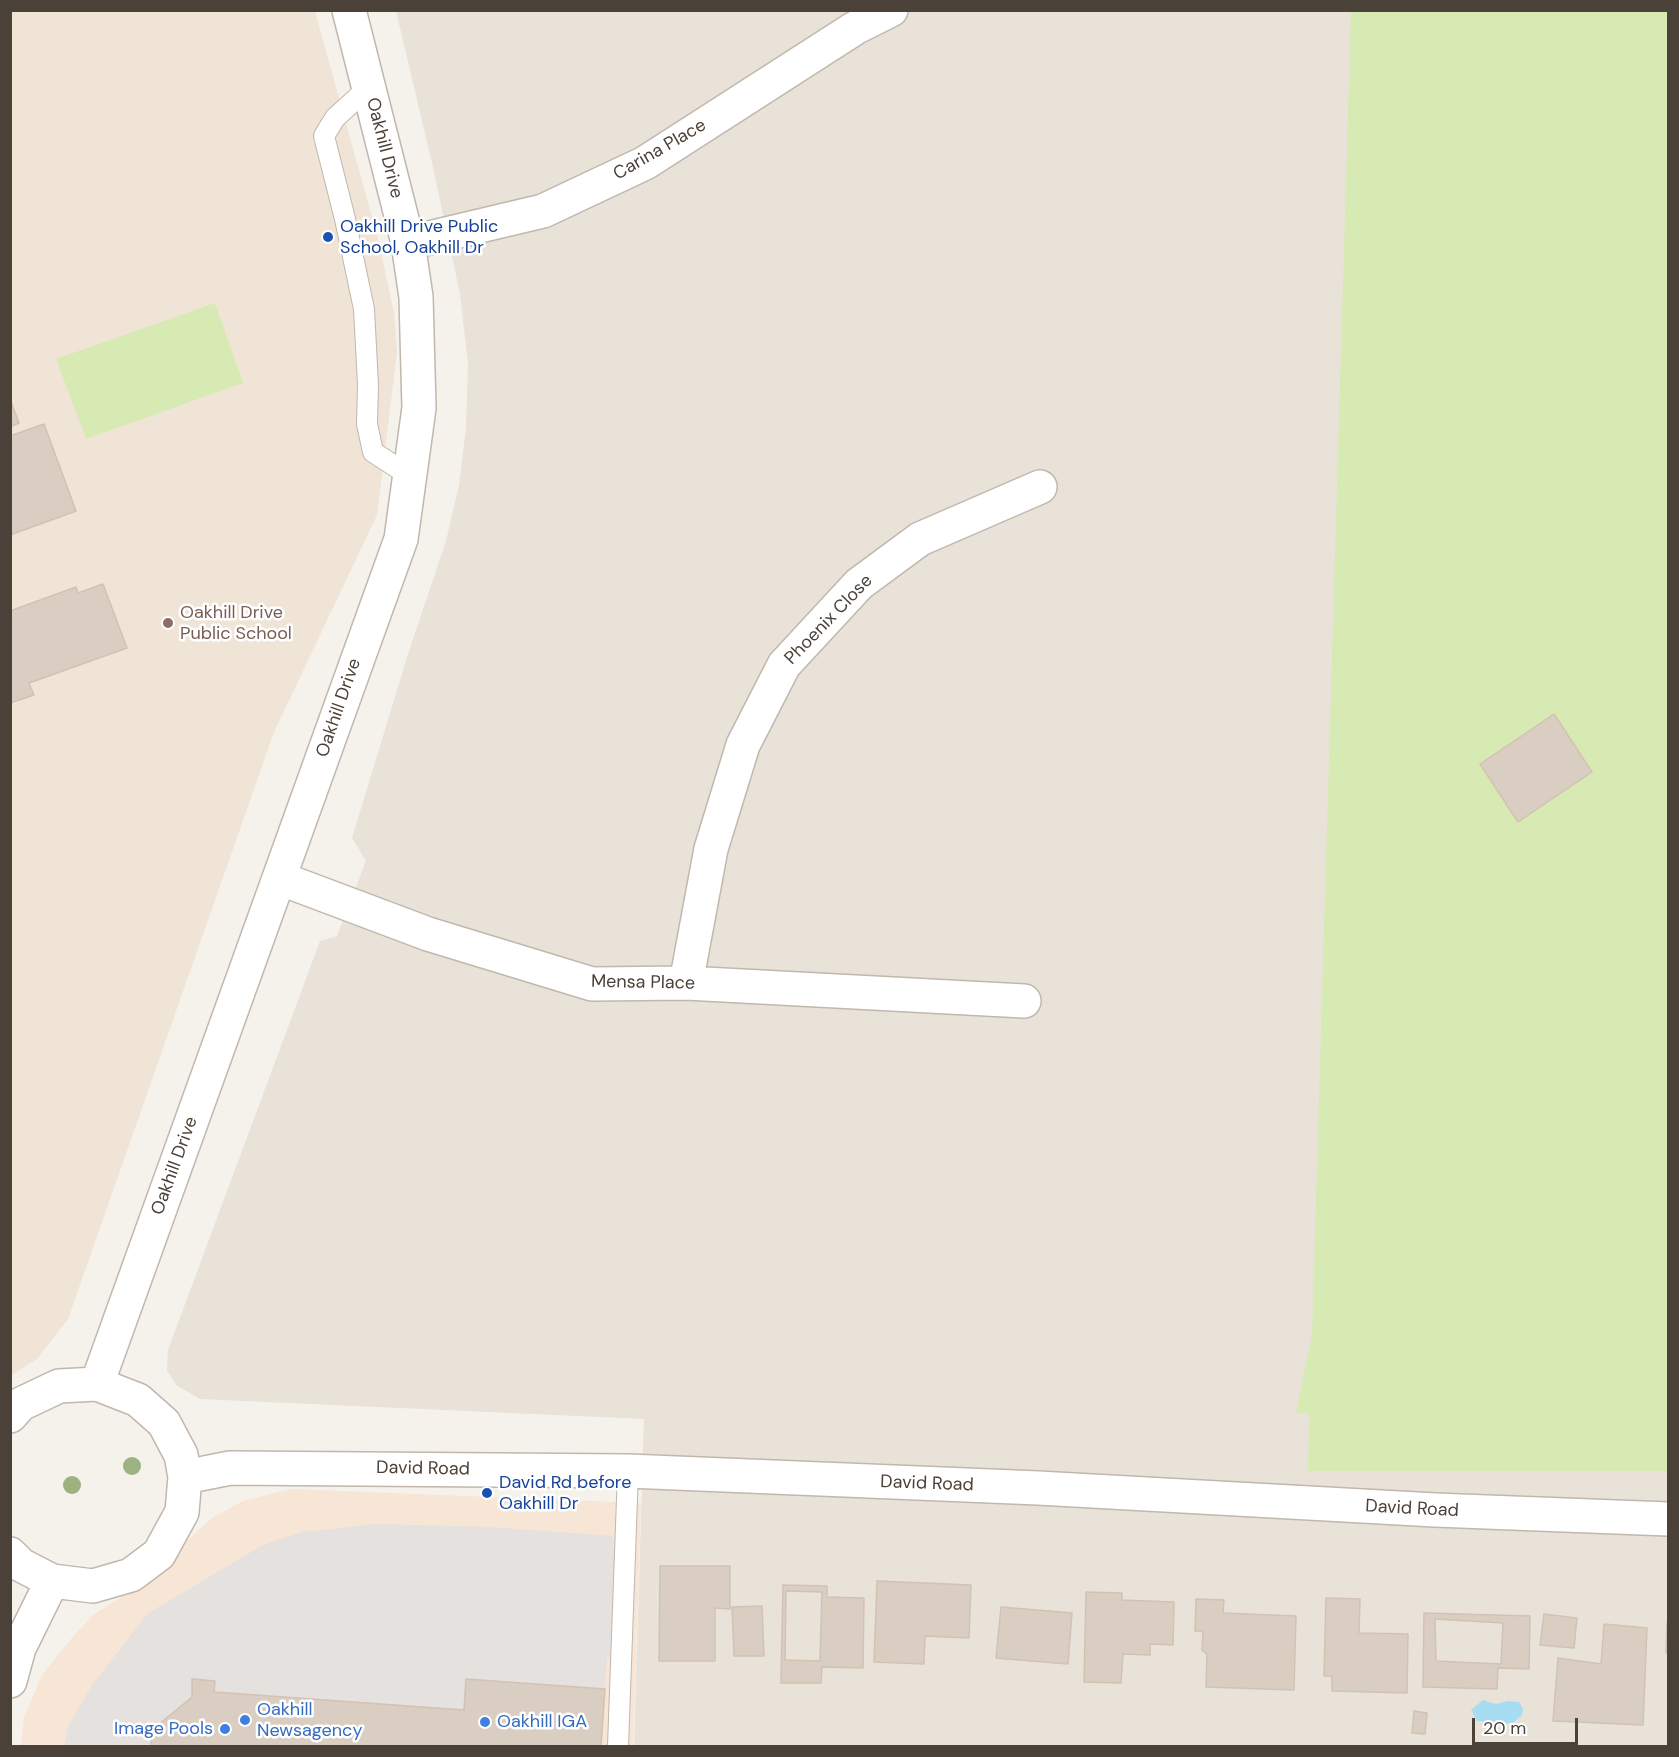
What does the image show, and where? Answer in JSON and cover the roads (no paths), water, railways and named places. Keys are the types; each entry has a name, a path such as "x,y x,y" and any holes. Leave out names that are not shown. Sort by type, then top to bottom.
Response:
{"street":[{"name":"Oakhill Drive","path":"97,1384 401,539 419,408 416,297 408,243 349,10"},
{"name":"Carina Place","path":"408,243 543,211 645,163 853,19 891,10"},
{"name":"Phoenix Close","path":"686,983 711,849 743,745 784,665 859,584 920,539 1040,487"},
{"name":"Mensa Place","path":"279,878 429,933 592,984 686,983 1024,1001"},
{"path":"10,1416 21,1404 59,1386 97,1384 138,1400 164,1424 180,1455 185,1477 182,1512 159,1554 131,1575 93,1586 52,1581 21,1565 10,1554"},
{"name":"David Road","path":"185,1477 230,1468 628,1471 1038,1488 1435,1510 1668,1519"},
{"path":"10,1681 19,1648 52,1581"}],"lane":[{"path":"369,87 335,118 324,136 364,309 368,385 367,424 373,452 410,476"},
{"path":"618,1746 628,1471"}],"water":[{"path":"1483,1700 1496,1704 1508,1701 1519,1702 1523,1709 1522,1715 1512,1724 1477,1721 1471,1710"}],"place":[{"name":"Oakhill Drive Public School, Oakhill Dr","path":"328,237"},
{"name":"Oakhill Drive Public School","path":"168,623"},
{"name":"David Rd before Oakhill Dr","path":"487,1493"},
{"name":"Oakhill Newsagency","path":"245,1720"},
{"name":"Oakhill IGA","path":"485,1722"},
{"name":"Image Pools","path":"225,1729"}]}
